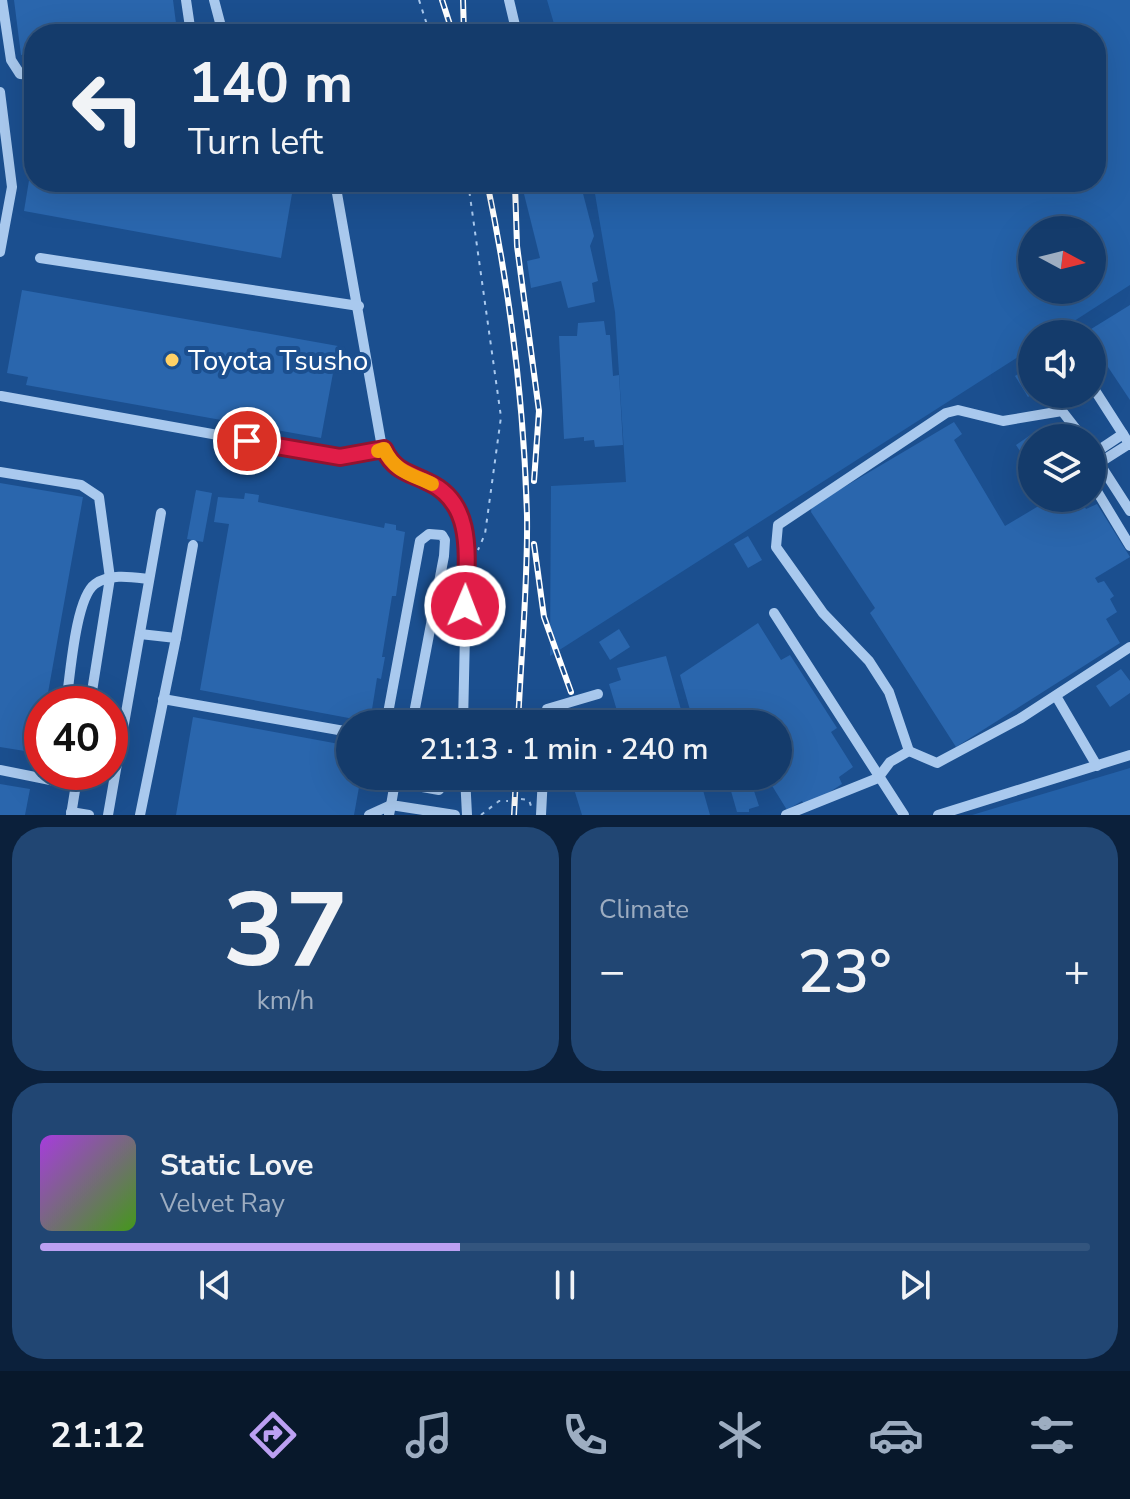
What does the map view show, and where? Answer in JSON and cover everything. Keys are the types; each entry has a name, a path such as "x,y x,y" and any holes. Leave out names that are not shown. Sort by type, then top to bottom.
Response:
{"street":[{"path":"2,0 11,60 20,74 24,74"},
{"path":"186,0 190,24"},
{"path":"214,0 220,24"},
{"path":"509,0 515,24"},
{"path":"0,92 12,174 0,247"},
{"path":"337,192 384,449 395,467 440,489 453,500 462,515 467,542 463,710"},
{"path":"40,258 359,306"},
{"path":"1,396 340,457 384,449"},
{"path":"1106,408 1127,441 1106,452"},
{"path":"1074,424 1062,411 1003,421 958,410 946,413 778,525 776,547 823,613 869,661 889,692 909,751 937,763 1056,696 1130,647"},
{"path":"0,472 93,489 102,505 110,578 93,686"},
{"path":"1106,474 1130,511"},
{"path":"1106,506 1130,546"},
{"path":"128,700 161,513"},
{"path":"389,710 420,541 429,534 437,534 445,540 444,556 415,710"},
{"path":"140,815 193,545"},
{"path":"69,686 79,622 88,590 97,582 110,578 149,579"},
{"path":"774,613 904,815"},
{"path":"140,634 176,638"},
{"path":"547,710 598,694"},
{"path":"1056,696 1097,766"},
{"path":"163,699 336,730"},
{"path":"786,815 878,778 890,762 909,751"},
{"path":"938,815 1130,755"},
{"path":"0,770 24,773"},
{"path":"74,790 71,814 89,815"},
{"path":"108,815 112,790"},
{"path":"390,810 393,790"},
{"path":"466,790 467,815"},
{"path":"536,812 540,790"},
{"path":"369,815 390,810 455,815"}],"path":[{"path":"419,0 427,24"},
{"path":"466,577 485,534 501,417 469,192"},
{"path":"521,799 529,800 536,812"},
{"path":"481,815 499,801 508,801"}],"shaded area":[{"path":"547,0 1130,0 1130,285 1106,300 1106,216 1018,216 1018,304 1101,304 1076,320 1018,320 1018,357 550,656 551,486 626,482 615,312 595,192 1106,192 1106,24 554,24"},
{"path":"1130,768 1130,815 972,815"}],"building":[{"path":"14,0 173,0 176,24 24,24 24,55 21,55"},
{"path":"27,192 292,192 281,258 24,211"},
{"path":"524,192 583,192 594,236 590,246 598,281 592,283 595,302 568,308 561,281 531,288 527,261 540,258"},
{"name":"Toyota Tsusho","path":"22,290 338,346 321,438 26,385 28,377 7,373"},
{"path":"1130,305 1130,400 1106,364 1106,320"},
{"path":"604,321 606,335 610,335 613,376 619,375 623,445 595,447 594,440 584,441 584,437 564,439 559,336 577,336 578,323"},
{"path":"954,422 962,434 954,440 1005,526 1028,512 1102,512 1130,557 1095,578 1098,583 1104,581 1114,596 1110,599 1117,612 1106,619 1120,643 956,747 870,613 875,608 811,512 812,506"},
{"path":"0,483 83,497 49,686 24,686 24,751 0,747"},
{"path":"196,490 212,493 203,542 187,539"},
{"path":"245,493 259,495 258,502 384,528 385,523 396,525 396,530 405,532 396,596 392,596 382,657 385,657 381,679 377,678 372,710 336,710 336,716 200,690 229,524 214,522 218,497 244,499"},
{"path":"748,536 762,560 748,568 734,544"},
{"path":"758,623 781,660 790,655 837,728 831,732 853,767 839,777 842,784 813,803 805,806 802,801 787,810 775,790 792,790 792,710 690,710 680,675"},
{"path":"619,629 630,647 610,660 599,642"},
{"path":"666,656 681,710 617,710 609,684 621,680 617,668"},
{"path":"1121,669 1130,681 1130,693 1110,707 1096,686"},
{"path":"193,717 336,743 336,790 358,790 354,815 176,815"},
{"path":"0,784 30,790 25,815 0,815"},
{"path":"574,790 703,790 710,815 582,815"},
{"path":"754,790 759,806 749,809 749,812 737,812 731,791"}],"railway":[{"path":"442,0 450,24"},
{"path":"463,0 464,24"},
{"path":"489,192 503,265 523,432 527,516 519,710"},
{"path":"515,192 517,246 539,411 534,481"},
{"path":"534,544 544,617 571,692"},
{"path":"514,815 515,790"}],"slow traffic":[{"path":"378,451 384,449 395,467 432,484"}],"place":[{"name":"Toyota Tsusho","path":"172,360"}],"route":[{"path":"247,441 340,457 384,449 395,467 440,489 453,500 462,515 467,542 465,606"}]}
